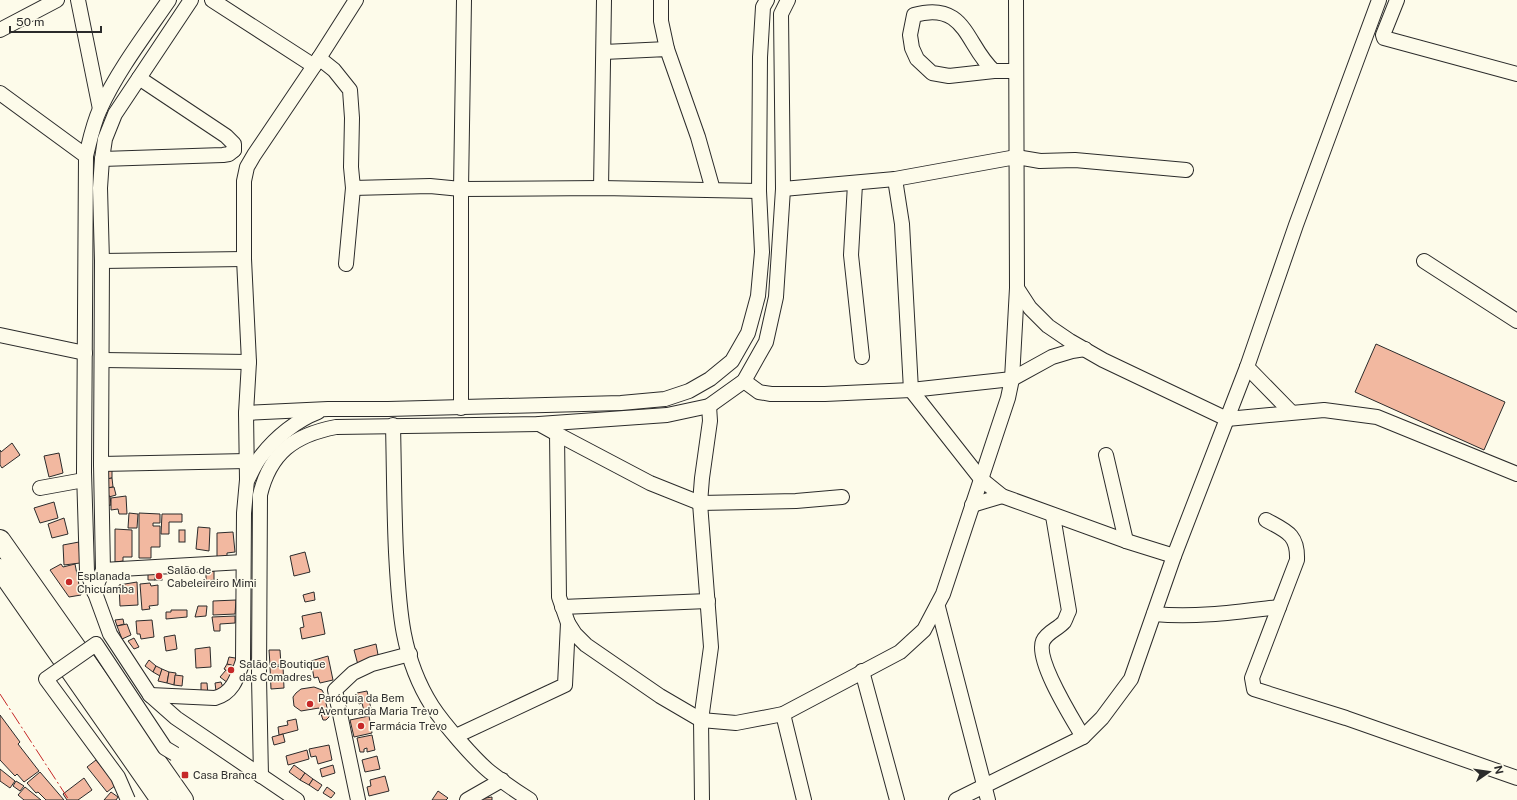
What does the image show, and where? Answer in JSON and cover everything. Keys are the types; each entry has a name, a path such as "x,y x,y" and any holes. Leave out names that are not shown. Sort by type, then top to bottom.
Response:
{"highway":[{"path":"0,540 183,800"},
{"path":"0,569 161,800"}],"street":[{"path":"0,30 57,0"},
{"path":"78,0 100,109"},
{"path":"169,0 124,66 100,109 92,129 86,156 84,480 87,571 110,634 150,695 176,718 297,800"},
{"path":"94,592 103,570 101,464 103,360 100,188 105,139 114,114 191,0"},
{"path":"212,0 317,62 334,70 350,90 352,118 352,188 346,264"},
{"path":"150,695 215,698 223,696 230,691 238,677 243,661 243,562 244,513 247,480 246,413 249,362 244,259 244,181 251,161 317,62 356,0"},
{"path":"461,408 461,189 464,0"},
{"path":"601,188 604,0"},
{"path":"661,0 661,21 667,49 698,137 713,190"},
{"path":"261,776 259,561 260,495 263,482 270,467 282,451 300,438 314,431 336,427 539,424 667,415 709,406 744,381 766,342 776,297 783,189 781,14 788,0"},
{"path":"557,434 559,597 568,623 586,645 660,696 702,720 736,723 783,714 900,652 924,630 938,607 1012,380 1017,288 1015,71 1016,0"},
{"path":"956,800 1083,737 1102,718 1131,679 1174,556 1247,366 1296,225 1379,0"},
{"path":"1397,0 1383,35 1384,38 1517,74"},
{"path":"246,413 328,408 461,408 621,403 665,399 689,391 710,379 732,361 748,333 758,296 762,252 759,191 760,57 764,2"},
{"path":"994,70 986,64 966,22 955,8 943,3 926,6 914,15 910,35 912,48 917,59 932,73 948,76 994,70 1015,71"},
{"path":"604,52 667,49"},
{"path":"139,78 226,136 234,144 234,150"},
{"path":"0,93 86,156"},
{"path":"234,150 251,161"},
{"path":"102,159 223,155 234,150"},
{"path":"783,189 855,184 895,179 1016,157 1040,161 1075,160 1186,170"},
{"path":"895,179 902,224 911,390 981,478 1002,496 1053,516 1174,556"},
{"path":"855,184 851,255 862,357"},
{"path":"352,188 430,186 461,189 601,188 759,191"},
{"path":"102,262 244,259"},
{"path":"1424,260 1517,321"},
{"path":"1017,288 1030,308 1044,321 1085,349 1103,360 1227,419 1324,410 1377,417 1517,474"},
{"path":"0,335 85,353"},
{"path":"744,381 759,392 771,394 825,394 911,390 1012,380 1052,357 1085,349"},
{"path":"103,360 249,362"},
{"path":"1247,366 1291,412"},
{"path":"702,800 702,720 711,647 700,503 710,421 709,406"},
{"path":"247,480 261,455 281,436 305,417 328,408"},
{"path":"539,424 650,483 700,503 796,501 842,497"},
{"path":"394,425 394,509 398,605 402,632 417,676 432,706 456,736 488,771 530,800"},
{"path":"1106,455 1126,541"},
{"path":"101,464 247,461"},
{"path":"40,488 84,480"},
{"path":"972,505 1002,496"},
{"path":"1053,516 1069,611 1064,622 1046,635 1042,646 1047,670 1083,737"},
{"path":"1266,520 1288,532 1294,540 1297,550 1297,560 1252,678 1254,688 1517,778"},
{"path":"103,570 243,562"},
{"path":"0,575 25,605"},
{"path":"562,607 708,600"},
{"path":"1154,614 1209,616 1279,606"},
{"path":"938,607 988,800"},
{"path":"456,736 565,685 568,623"},
{"path":"128,800 114,772 46,679 96,644 166,748 175,754"},
{"path":"358,800 335,690 353,673 372,664 410,654"},
{"path":"862,672 897,800"},
{"path":"783,714 804,800"},
{"path":"467,800 502,780"}],"building":[{"path":"1376,344 1505,402 1484,450 1355,392"},
{"path":"12,443 20,455 2,468 0,465 0,450 1,452"},
{"path":"59,453 63,473 49,477 44,456"},
{"path":"112,469 112,478 106,479 105,470"},
{"path":"112,478 113,487 106,488 106,479"},
{"path":"114,487 116,495 109,497 107,488"},
{"path":"110,496 111,505 105,506 104,498"},
{"path":"126,496 127,514 119,514 118,509 111,510 111,498"},
{"path":"54,502 58,518 40,523 34,508"},
{"path":"129,513 138,514 137,528 128,528"},
{"path":"139,513 160,514 160,523 153,523 153,526 160,526 160,547 151,547 151,558 139,558"},
{"path":"162,514 182,514 182,522 169,522 169,534 161,534"},
{"path":"64,518 68,534 52,538 48,524"},
{"path":"198,527 210,528 209,551 196,549"},
{"path":"115,529 132,530 132,557 123,557 123,561 115,562"},
{"path":"179,530 185,530 185,542 179,542"},
{"path":"233,532 235,552 227,553 227,556 217,557 217,533"},
{"path":"79,542 80,563 64,565 63,545"},
{"path":"305,552 310,572 294,576 290,556"},
{"name":"Esplanada Chicuamba","path":"61,564 63,567 75,564 81,595 69,597 50,570"},
{"path":"214,571 214,580 206,581 206,572"},
{"name":"Salão de Cabeleireiro Mimi","path":"155,572 162,572 162,580 155,580"},
{"path":"155,572 155,580 148,580 148,573"},
{"path":"137,582 138,605 120,606 119,585"},
{"path":"150,583 151,586 158,585 158,605 149,606 150,609 142,610 140,584"},
{"path":"314,592 315,600 305,602 303,595"},
{"path":"236,600 235,614 213,615 213,601"},
{"path":"198,606 207,606 206,616 195,617"},
{"path":"171,610 187,610 187,617 166,619 166,612 171,612"},
{"path":"321,612 325,634 302,639 300,628 304,627 302,616"},
{"path":"235,616 235,623 220,624 220,631 214,631 212,617"},
{"path":"123,619 124,624 117,626 115,620"},
{"path":"152,620 154,637 141,639 140,634 137,634 136,621"},
{"path":"127,624 131,635 122,639 117,626"},
{"path":"175,635 177,649 166,651 164,637"},
{"path":"134,638 139,647 134,649 128,641"},
{"path":"376,644 379,660 358,665 354,650"},
{"path":"210,647 211,667 196,668 195,649"},
{"path":"269,650 280,650 281,665 270,665"},
{"path":"328,656 333,680 320,683 318,677 314,678 311,661"},
{"path":"229,657 241,659 238,667 227,664"},
{"path":"149,660 156,666 153,672 145,666"},
{"name":"Salão e Boutique das Comadres","path":"227,664 238,667 234,675 224,669"},
{"path":"156,666 162,669 160,676 153,672"},
{"path":"283,666 284,688 271,689 270,667"},
{"path":"162,669 169,672 167,683 158,681"},
{"path":"226,670 234,675 228,683 220,677"},
{"path":"169,672 176,673 174,685 167,683"},
{"path":"175,675 183,676 182,686 174,685"},
{"path":"221,682 224,690 216,691 215,683"},
{"path":"201,683 207,683 208,695 201,696"},
{"name":"Paróquia da Bem Aventurada Maria Trevo","path":"314,687 322,690 324,694 329,717 326,720 323,720 319,708 301,711 294,706 293,697 296,693 301,689"},
{"path":"367,691 372,713 365,715 362,703 359,704 357,693"},
{"path":"0,715 20,742 18,744 39,771 24,782 17,774 15,776 0,760"},
{"name":"Farmácia Trevo","path":"369,716 372,733 354,737 350,720"},
{"path":"296,719 298,730 279,735 278,727 288,725 287,721"},
{"path":"283,734 285,742 274,745 272,737"},
{"path":"372,735 375,750 367,752 367,748 364,749 364,752 360,752 357,738"},
{"path":"329,745 332,760 318,764 316,756 311,757 309,749"},
{"path":"307,750 309,759 288,765 286,756"},
{"path":"377,756 380,769 365,772 362,760"},
{"path":"96,760 116,785 107,792 87,767"},
{"path":"294,765 305,773 300,780 289,772"},
{"path":"333,765 335,773 322,777 320,769"},
{"path":"0,769 15,781 10,788 0,781"},
{"path":"40,772 64,800 46,800 38,792 36,793 27,783"},
{"path":"305,773 313,779 309,785 300,780"},
{"path":"385,776 389,791 369,796 367,787 371,786 370,780"},
{"path":"84,778 92,790 78,800 67,800 63,794"},
{"path":"313,779 322,785 318,791 309,785"},
{"path":"16,781 24,786 20,791 13,786"},
{"path":"25,787 41,800 24,800 18,795"},
{"path":"327,787 335,793 331,798 323,793"},
{"path":"438,791 448,798 446,800 432,800"},
{"path":"111,792 118,797 116,800 104,800"},
{"path":"492,797 492,800 480,800 480,799"}],"power":[{"path":"0,694 69,800"}],"place":[{"name":"Salão de Cabeleireiro Mimi","path":"159,576"},
{"name":"Esplanada Chicuamba","path":"69,582"},
{"name":"Salão e Boutique das Comadres","path":"231,670"},
{"name":"Paróquia da Bem Aventurada Maria Trevo","path":"310,704"},
{"name":"Farmácia Trevo","path":"361,726"},
{"name":"Casa Branca","path":"185,775"}]}
